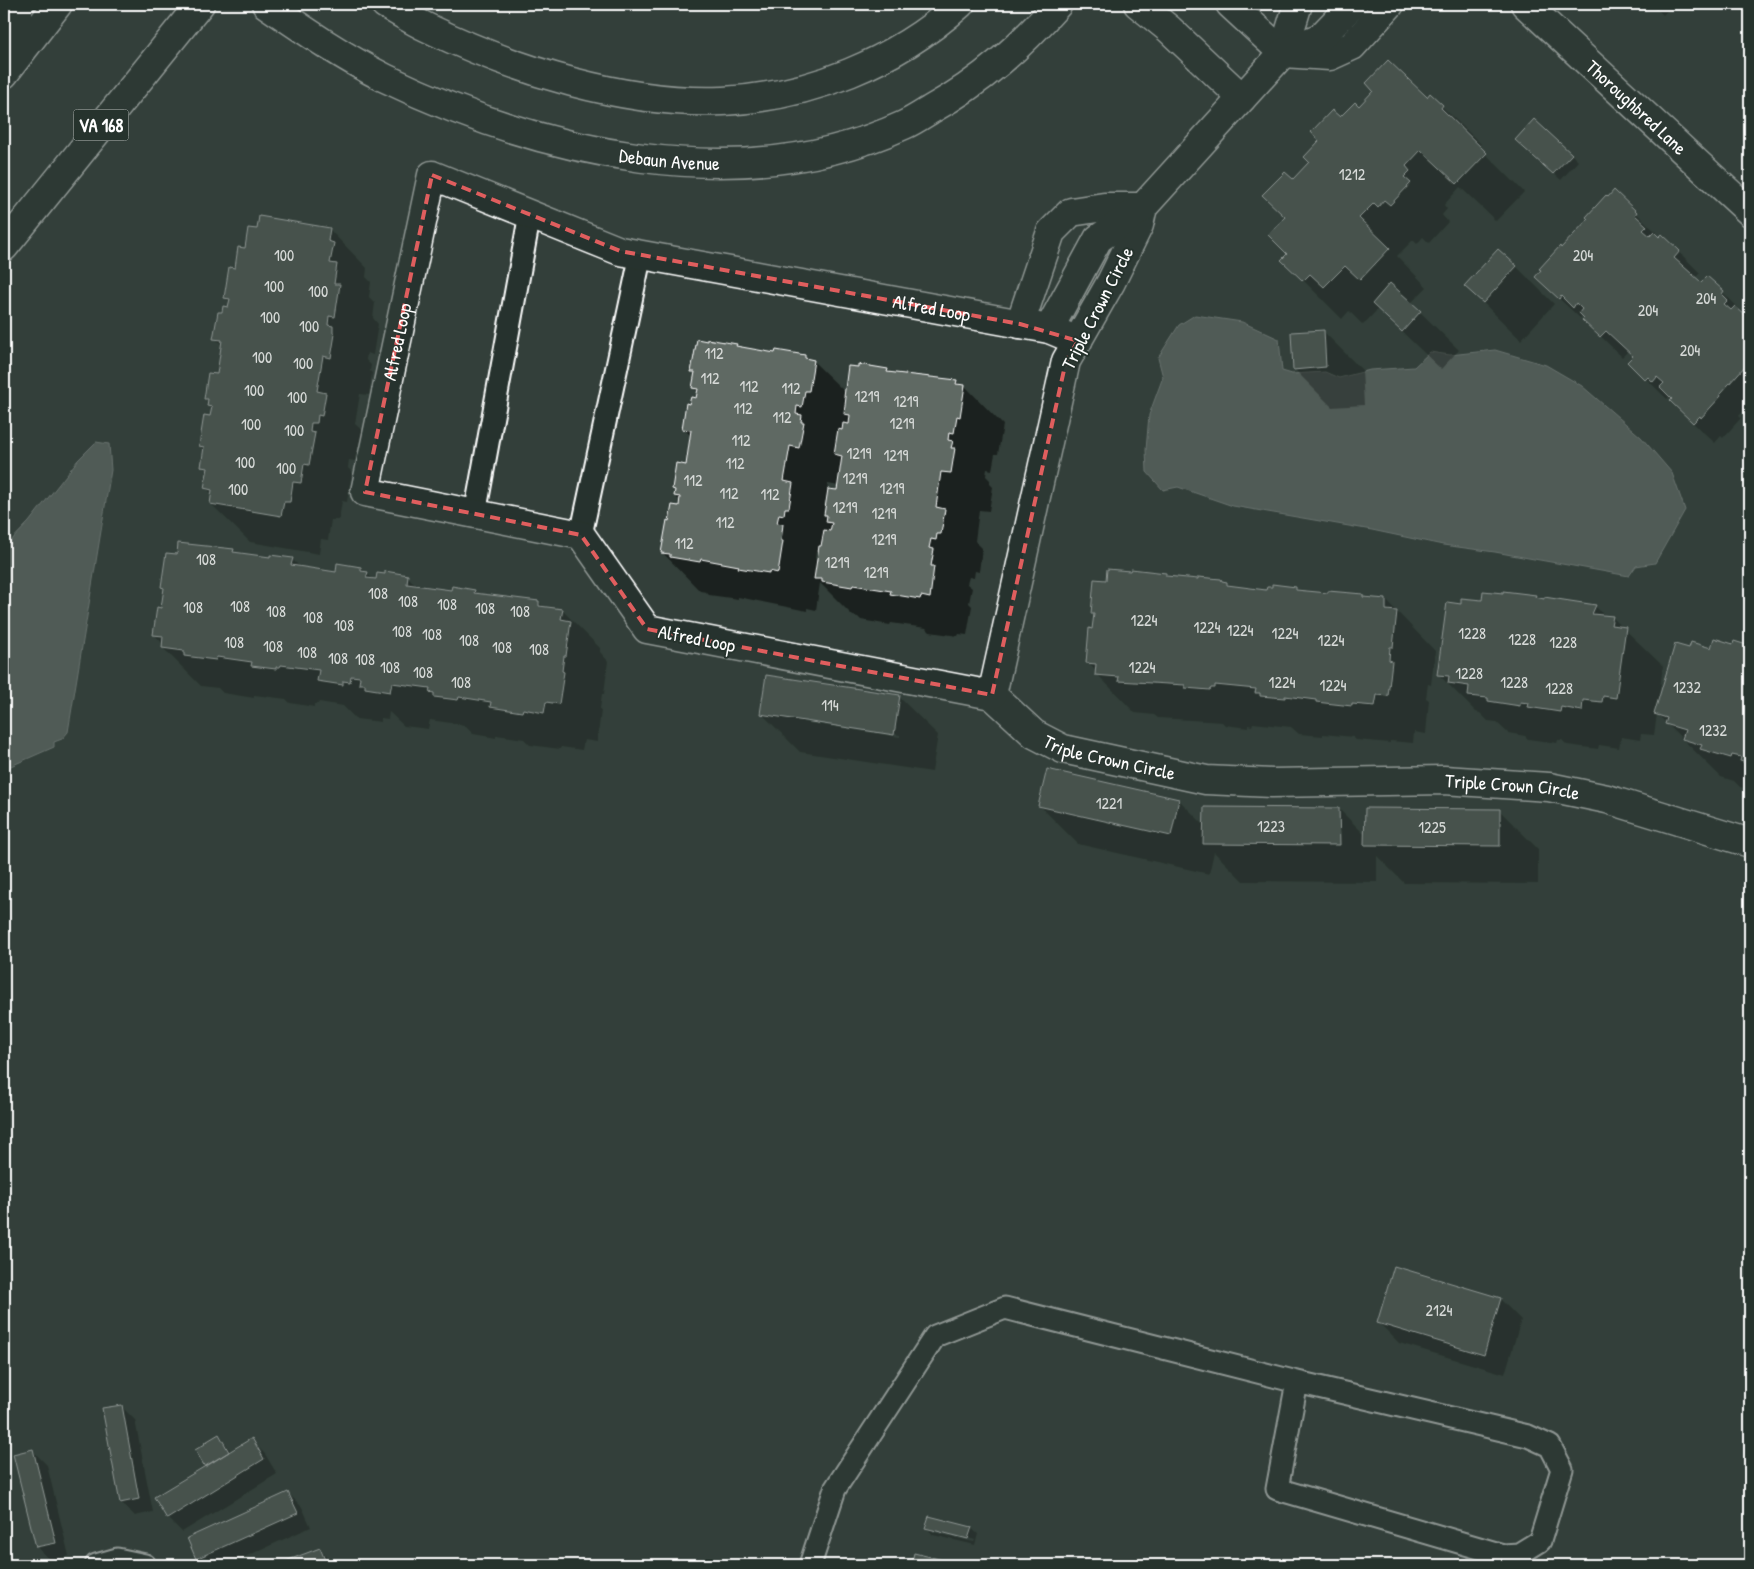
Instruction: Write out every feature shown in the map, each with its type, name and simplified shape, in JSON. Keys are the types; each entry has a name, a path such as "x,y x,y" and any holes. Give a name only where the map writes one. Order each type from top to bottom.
{"street":[{"path":"4,69 20,4"},
{"path":"4,74 58,4"},
{"name":"VA 168","path":"4,247 200,4"},
{"name":"Debaun Avenue","path":"266,4 325,44 384,77 446,105 574,146 640,158 707,163 775,160 841,148 904,125 962,92 1015,50 1058,4"},
{"path":"385,4 427,28 515,65 609,91 656,99 723,101 785,93 830,80 872,64 912,40 960,4"},
{"path":"1138,4 1169,29 1242,98"},
{"path":"1230,4 1283,53 1330,56 1352,46 1390,4"},
{"name":"Triple Crown Circle","path":"1283,53 1298,4"},
{"name":"Triple Crown Circle","path":"1049,330 1098,239 1143,207 1283,53 1321,37 1353,4"},
{"name":"Thoroughbred Lane","path":"1525,4 1750,212"},
{"name":"Alfred Loop","path":"992,695 647,629 581,535 365,492 432,175 620,251 1020,324 1049,330 1078,341"},
{"path":"1020,324 1051,232 1071,212 1104,207 1143,207"},
{"name":"Triple Crown Circle","path":"1143,207 1135,234 1111,282 1066,362 992,695 1034,734 1063,749 1206,780 1272,783 1444,780 1549,787 1607,799 1750,843"}],"lane":[{"path":"475,514 530,214"},
{"path":"581,535 642,254"},
{"path":"810,1565 835,1489 935,1336 1005,1308 1297,1382 1528,1436 1550,1446 1562,1470 1540,1541 1519,1554 1503,1555 1277,1489 1297,1382"},
{"path":"96,1565 117,1559 145,1565"}],"highlighted area":[{"path":"432,175 620,251 1020,324 1078,341 1066,361 992,695 647,629 581,535 365,492"}],"shaded area":[{"path":"1195,315 1242,322 1279,339 1282,371 1292,374 1325,372 1339,378 1370,370 1414,367 1430,352 1450,355 1495,350 1546,365 1582,386 1641,437 1672,473 1685,510 1655,563 1636,566 1629,576 1495,552 1443,545 1372,530 1233,506 1178,487 1163,490 1147,472 1146,450 1149,415 1163,377 1158,358 1179,325"},
{"path":"96,442 109,444 111,470 68,732 62,739 54,742 54,747 4,769 4,548 29,522 78,460"}],"building":[{"path":"1650,4 1662,4 1656,9"},
{"path":"1388,60 1427,97 1430,93 1443,105 1441,108 1487,153 1457,184 1421,150 1406,166 1410,171 1404,177 1411,183 1390,205 1384,200 1378,207 1374,203 1359,218 1390,248 1360,280 1345,266 1324,287 1310,274 1303,281 1281,260 1287,254 1268,235 1285,217 1262,195 1285,172 1293,179 1309,162 1304,157 1319,141 1311,132 1332,110 1340,117 1355,102 1359,106 1373,91 1366,83"},
{"path":"1534,119 1572,154 1553,174 1515,140"},
{"path":"1614,190 1637,212 1635,215 1647,226 1643,230 1650,236 1654,232 1659,237 1662,234 1680,251 1674,258 1701,282 1707,276 1724,291 1722,294 1728,300 1724,304 1731,310 1735,306 1747,317 1750,316 1750,364 1748,367 1746,365 1701,418 1700,416 1693,423 1670,401 1672,399 1660,387 1664,383 1657,377 1653,382 1648,377 1645,380 1627,362 1633,356 1606,331 1600,337 1582,320 1584,318 1579,313 1582,309 1576,303 1573,308 1561,296 1559,299 1535,277 1541,270 1539,269 1560,246 1561,248 1588,219 1586,217 1606,195 1608,197"},
{"path":"259,216 330,228 328,241 334,243 330,263 337,264 334,284 340,284 335,317 329,316 328,325 333,326 333,333 335,334 331,358 323,356 317,391 326,393 322,416 318,415 317,423 311,423 310,432 315,433 309,465 304,464 301,483 293,482 290,502 284,502 281,516 210,504 212,490 204,488 208,468 201,467 204,447 199,446 204,415 210,416 212,407 207,406 208,399 204,399 208,373 217,374 222,340 213,339 218,312 222,312 223,306 228,307 230,299 224,298 229,267 235,268 238,247 245,248 248,228 257,229"},
{"path":"1498,249 1517,266 1483,303 1464,286"},
{"path":"1390,283 1421,311 1402,332 1372,304"},
{"path":"1324,330 1326,367 1293,370 1291,332"},
{"path":"697,339 737,344 736,346 775,353 776,350 805,355 805,358 814,360 809,391 805,391 802,407 797,406 796,414 802,415 801,422 804,422 799,448 790,446 784,481 793,483 789,508 785,508 784,515 779,514 777,523 783,524 781,541 783,541 778,573 738,568 739,566 701,559 700,562 670,557 670,554 661,553 667,520 669,521 672,505 679,506 680,497 674,496 675,490 672,489 676,463 686,465 691,430 682,429 686,403 689,404 691,397 696,398 698,389 692,388 695,372 691,372"},
{"path":"858,364 888,369 887,372 957,380 956,384 965,385 960,417 957,416 954,433 949,432 948,440 953,441 951,448 955,448 951,473 941,472 936,507 945,509 941,534 937,534 936,540 931,539 929,548 934,549 931,566 934,566 930,598 921,596 920,599 890,594 891,591 853,585 852,587 822,582 822,579 814,579 819,546 821,546 824,530 830,531 832,523 826,522 827,515 824,515 828,489 837,490 842,456 834,454 838,429 842,430 843,423 849,424 850,415 844,414 848,366 858,367"},
{"path":"1750,468 1750,484 1745,482"},
{"path":"178,543 234,549 233,552 270,557 270,555 293,558 291,565 336,572 337,563 361,567 361,571 368,572 366,578 376,579 377,573 385,574 385,571 408,575 407,584 451,590 452,586 475,590 474,593 539,601 539,606 563,609 561,619 571,621 566,656 564,656 562,671 564,672 559,704 546,702 544,713 523,709 522,712 490,707 491,702 459,697 458,700 434,697 434,693 429,692 430,688 392,683 390,692 365,688 365,684 359,684 360,677 351,676 350,682 343,681 343,685 317,681 319,670 281,665 276,667 276,669 251,666 252,662 217,657 216,660 184,656 184,651 162,648 163,636 153,635 157,607 161,608 164,588 161,587 166,553 177,554"},
{"path":"1107,569 1130,571 1131,569 1166,573 1166,576 1221,579 1227,582 1227,585 1266,590 1267,587 1272,587 1272,584 1296,587 1296,590 1363,594 1363,597 1386,599 1386,610 1397,611 1393,647 1390,647 1389,660 1392,661 1388,696 1377,695 1375,706 1352,704 1352,706 1285,696 1285,698 1260,696 1260,693 1255,693 1256,689 1215,685 1215,688 1210,690 1185,688 1185,685 1118,681 1119,677 1095,675 1096,664 1086,663 1089,628 1092,629 1094,614 1091,614 1094,579 1106,580"},
{"path":"1483,591 1503,593 1503,591 1536,595 1535,597 1544,599 1544,597 1596,605 1592,614 1613,616 1611,625 1626,627 1616,698 1603,696 1602,702 1583,700 1582,711 1561,707 1560,712 1528,707 1529,703 1520,702 1520,706 1488,701 1488,698 1468,696 1469,686 1448,683 1449,676 1437,675 1447,602 1461,604 1461,598 1482,600"},
{"path":"1714,638 1733,644 1734,641 1750,646 1750,764 1740,761 1741,757 1732,755 1731,758 1700,749 1702,745 1682,739 1685,730 1665,724 1667,718 1654,714 1675,644 1689,648 1691,642 1711,648"},
{"path":"766,675 900,695 894,735 760,714"},
{"path":"1047,769 1179,799 1171,836 1038,806"},
{"path":"1204,807 1339,808 1340,845 1203,844"},
{"path":"1365,808 1500,809 1500,846 1364,845"},
{"path":"1394,1266 1501,1298 1484,1355 1377,1323"},
{"path":"122,1405 139,1499 120,1503 102,1408"},
{"path":"219,1434 229,1452 205,1467 195,1450"},
{"path":"252,1438 264,1459 167,1519 154,1497"},
{"path":"33,1449 56,1543 36,1547 13,1454"},
{"path":"288,1492 298,1513 196,1559 187,1538"},
{"path":"929,1516 972,1527 968,1539 925,1528"},
{"path":"320,1548 327,1565 275,1565"},
{"path":"914,1553 964,1565 911,1565"}]}
